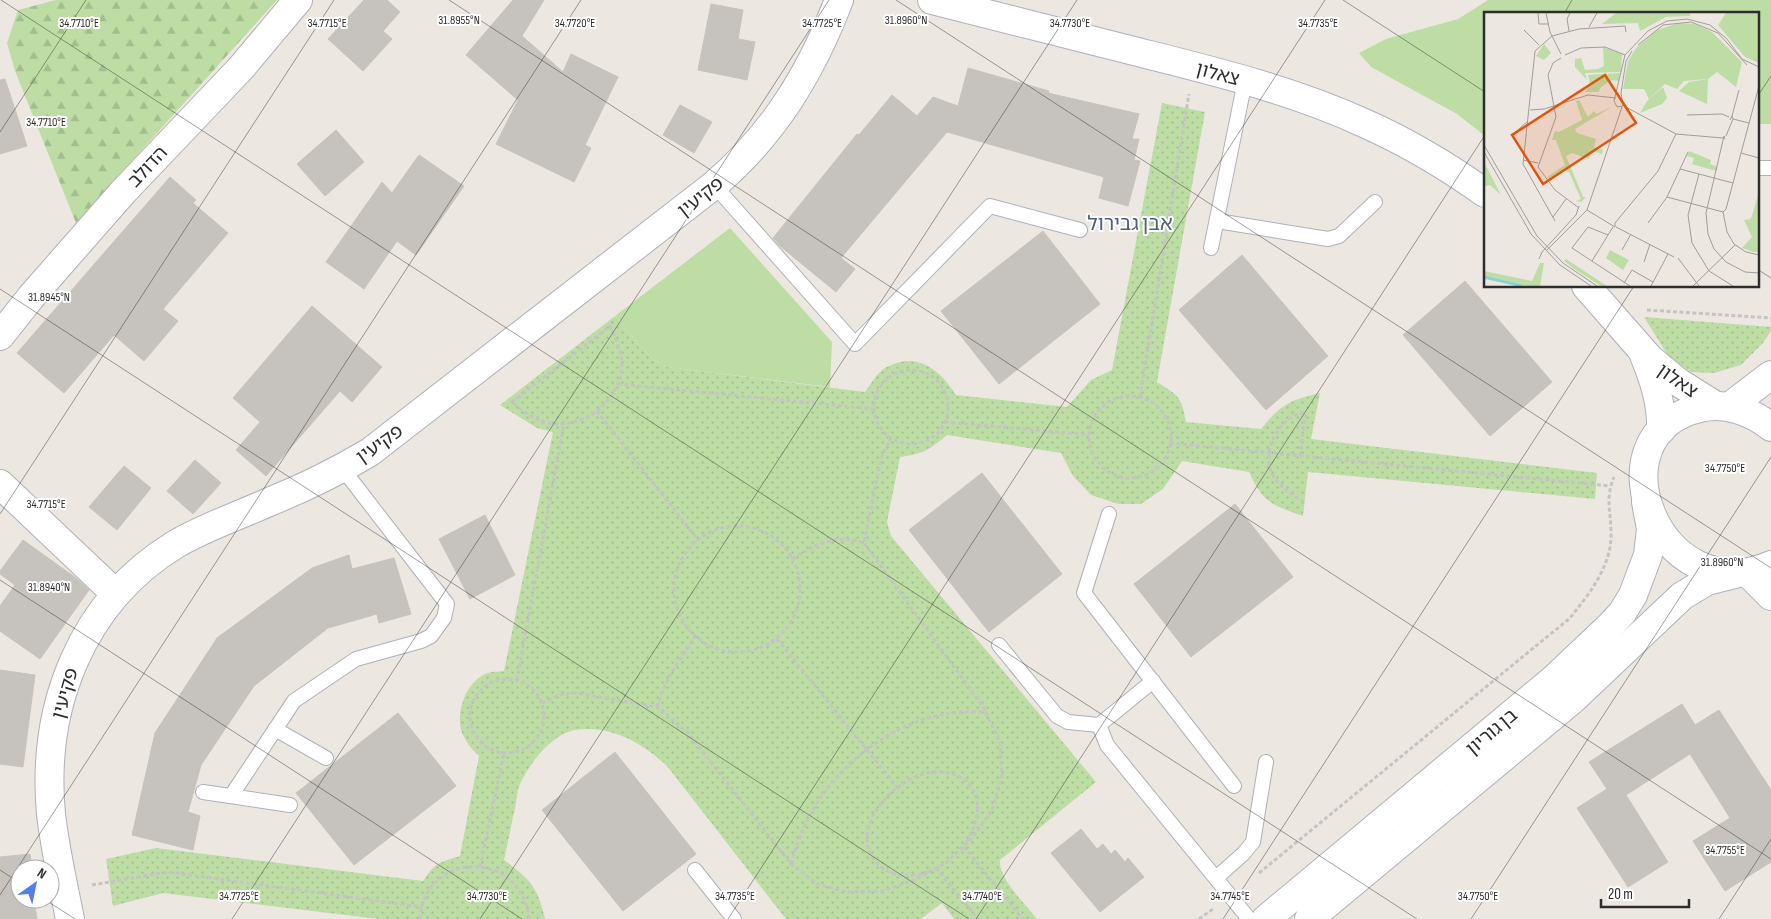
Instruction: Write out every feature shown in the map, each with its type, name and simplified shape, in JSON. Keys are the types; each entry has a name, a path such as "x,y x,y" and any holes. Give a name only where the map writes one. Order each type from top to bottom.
{"street":[{"name":"הדולב","path":"0,336 31,296 123,192 241,68 298,0"},
{"name":"פקיעין","path":"70,919 51,815 50,772 53,731 61,693 75,657 93,624 116,594 143,568 175,544 212,526 286,495 370,452 714,185 739,164 757,144 790,100 818,52 840,0"},
{"name":"צאלון","path":"932,0 1193,66 1315,102 1365,123 1411,146 1454,171 1484,192"},
{"name":"צאלון","path":"1588,288 1642,352 1670,377 1722,407 1753,415 1771,427"},
{"name":"צאלון","path":"1642,352 1659,398 1661,430"},
{"path":"1771,375 1722,407 1704,407 1680,415 1661,430 1648,452 1645,464 1645,496 1657,527 1680,554 1698,565 1722,573 1751,571 1771,596"},
{"path":"0,484 116,594"},
{"name":"בן גוריון","path":"1266,919 1554,679 1622,613 1633,595 1648,555 1651,529 1645,496"},
{"name":"בן גוריון","path":"1309,919 1572,700 1682,596 1707,582 1751,571"}],"lane":[{"path":"1211,248 1245,80"},
{"path":"1758,168 1771,168"},
{"path":"714,185 855,344 990,206 1080,230"},
{"path":"1217,220 1328,239 1339,236 1375,202"},
{"path":"231,796 294,701 356,659 421,641 431,636 444,618 447,604 342,468"},
{"path":"1109,514 1084,593 1234,786"},
{"path":"999,644 1056,716 1068,722 1099,725 1153,681"},
{"path":"1099,725 1107,745 1249,919"},
{"path":"275,729 326,758"},
{"path":"1216,878 1243,854 1253,842 1266,762"},
{"path":"203,792 290,805"},
{"path":"695,870 731,918"}],"path":[{"path":"1140,397 1193,66"},
{"path":"1606,308 1771,318"},
{"path":"610,326 619,346 622,366 618,384 609,399 597,411 582,420 564,424 546,422 529,416 512,402 610,326"},
{"path":"903,371 920,371 931,376 943,389 948,405 945,422 934,436 919,443 902,443 891,438 879,425 874,409 877,392 888,378 903,371"},
{"path":"618,384 874,409"},
{"path":"1122,397 1140,397 1152,402 1165,416 1170,428 1170,444 1164,459 1150,472 1139,476 1126,477 1114,474 1098,462 1092,451 1090,435 1093,420 1104,405 1122,397"},
{"path":"597,411 698,540"},
{"path":"1300,456 1305,412 1293,416 1277,431 1269,446 1269,462 1273,476 1286,491 1304,502"},
{"path":"945,422 1090,435"},
{"path":"517,680 564,424"},
{"path":"864,543 881,460 891,438"},
{"path":"1170,444 1610,486 1645,496"},
{"path":"1199,919 1231,896 1570,618 1589,594 1606,564 1611,534 1608,501 1610,486 1617,469"},
{"path":"734,526 753,529 772,537 786,550 799,576 800,596 790,624 777,639 750,651 732,652 712,647 695,636 688,628 678,612 674,593 675,583 684,555 698,540 715,530 734,526"},
{"path":"542,703 559,695 576,693 657,707 673,718 689,734 790,864 817,884 848,892 882,891 916,880 958,852 972,838 992,810 1002,777 1000,743 986,712 864,543 850,540 828,542 806,550 792,559"},
{"path":"657,707 661,693 672,670 695,636"},
{"path":"777,639 897,787"},
{"path":"505,679 517,680 536,693 542,703 544,720 538,736 526,748 504,753 492,750 479,739 472,723 472,706 480,691 489,684 505,679"},
{"path":"790,864 809,816 824,793 842,772 867,750 885,737 909,724 934,716 960,712 986,712"},
{"path":"480,867 504,753"},
{"path":"936,868 918,874 902,876 888,871 876,862 872,856 868,842 872,818 880,803 897,787 910,778 935,771 958,776 970,784 976,797 978,812 970,836 958,852"},
{"path":"964,846 1023,919"},
{"path":"420,919 422,907 429,892 441,878 463,868 480,867 497,871 512,881 526,902 529,919"},
{"path":"936,868 978,919"},
{"path":"64,890 168,872 422,907"}],"green space":[{"path":"56,0 277,0 76,223 15,71 7,43 18,10"},
{"path":"1488,0 1771,0 1771,124 1758,124 1758,12 1484,12 1484,135 1457,114 1371,67 1359,53 1386,39 1458,19"},
{"path":"1162,103 1205,112 1157,382 1170,390 1181,402 1186,422 1261,429 1274,414 1286,405 1301,398 1320,393 1311,439 1597,473 1595,499 1308,472 1303,516 1270,502 1259,490 1249,472 1182,461 1163,489 1141,504 1118,504 1091,495 1073,476 1061,453 947,435 925,450 900,457 887,522 891,536 1096,782 1000,860 1003,875 1008,883 1037,919 954,919 942,903 921,919 786,919 667,766 647,750 625,737 600,730 588,729 566,733 550,743 530,766 518,791 504,860 532,885 536,891 545,919 379,919 163,893 113,906 106,859 156,848 423,881 438,864 460,856 479,756 469,746 462,733 460,725 461,707 468,690 480,677 490,672 504,671 553,432 537,428 500,405 615,316 651,358 667,367 865,392 876,376 885,368 896,363 917,362 935,370 943,377 956,395 1067,407 1091,380 1112,370"},
{"path":"730,228 832,342 830,387 667,367 651,358 615,316"},
{"path":"1644,317 1771,327 1771,331 1762,344 1741,365 1714,373 1691,372 1669,357"}],"building":[{"path":"364,0 387,0 400,12 383,31 392,39 363,71 328,39"},
{"path":"513,0 544,0 522,36 563,72 571,54 618,77 585,145 591,148 574,182 496,144 518,100 466,55"},
{"path":"711,4 743,10 738,39 755,42 747,80 698,70"},
{"path":"968,68 1049,91 1048,93 1139,114 1132,139 1139,139 1134,160 1140,161 1128,206 1099,198 1104,177 947,132 841,258 855,269 836,292 780,246 773,238 857,134 859,135 892,95 917,116 933,97 958,106"},
{"path":"5,79 27,146 0,154 0,80"},
{"path":"680,105 712,122 694,153 663,135"},
{"path":"336,130 364,162 325,196 297,164"},
{"path":"419,155 464,186 416,255 397,241 364,289 326,262 382,182 392,193"},
{"path":"170,177 196,200 193,203 228,233 163,309 178,321 144,361 114,335 64,393 17,353"},
{"path":"1043,231 1100,304 999,384 941,311"},
{"path":"1242,255 1328,356 1266,410 1179,310"},
{"path":"1465,281 1552,382 1490,436 1403,335"},
{"path":"312,306 382,367 352,402 340,391 266,476 236,450 260,422 233,398"},
{"path":"195,460 221,483 193,514 167,491"},
{"path":"124,466 151,488 117,530 89,507"},
{"path":"982,473 1062,574 989,632 909,530"},
{"path":"1235,504 1293,577 1191,657 1134,584"},
{"path":"485,515 515,575 470,599 439,539"},
{"path":"23,540 76,578 89,590 40,659 0,631 0,606 15,585 0,574 0,571"},
{"path":"349,555 352,569 394,558 411,614 379,623 377,614 328,628 254,686 201,765 188,812 200,816 193,850 132,835 155,733 217,638 312,568"},
{"path":"0,670 35,675 23,767 0,764"},
{"path":"1682,704 1695,725 1719,710 1771,790 1771,862 1725,891 1693,841 1730,818 1690,754 1626,795 1668,862 1628,887 1577,808 1607,789 1589,762"},
{"path":"398,713 456,786 354,865 296,793"},
{"path":"615,752 696,854 623,911 542,810"},
{"path":"1081,829 1097,849 1103,844 1111,854 1115,850 1125,862 1128,858 1144,877 1100,912 1051,853"},
{"path":"30,854 31,859 10,859 10,909 36,909 37,919 0,919 0,857"}],"district":[{"name":"אבן גבירול","path":"1130,223"}]}
